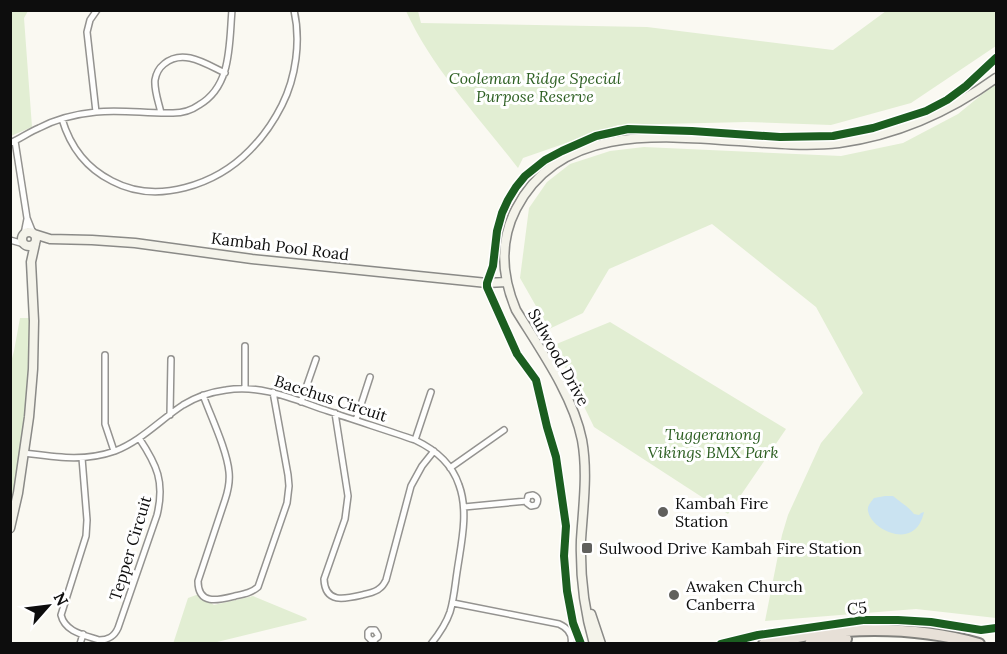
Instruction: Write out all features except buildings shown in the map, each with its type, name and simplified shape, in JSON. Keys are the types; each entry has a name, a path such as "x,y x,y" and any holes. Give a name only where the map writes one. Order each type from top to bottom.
{"highway":[{"path":"765,644 817,634 887,630 928,633 979,644"},
{"path":"810,644 879,637 923,639 947,644"}],"main road":[{"name":"Sulwood Drive","path":"594,644 586,613 581,548 585,462 580,434 566,395 516,310 506,282 504,249 507,232 524,194 556,163 587,148 617,141 650,138 798,145 837,143 874,137 934,116 973,95 996,78"},
{"name":"Kambah Pool Road","path":"29,234 50,239 135,243 252,259 487,283 506,282"},
{"path":"10,528 24,453 33,369 34,321 30,244 36,238 29,234 22,240 30,244"},
{"name":"Kambah Pool Road","path":"30,244 50,239"},
{"name":"Sulwood Drive","path":"584,590 601,644"}],"street":[{"path":"96,112 87,32 90,20 97,10"},
{"path":"29,234 13,142 62,119 96,112 177,113 197,106 213,94 225,73 232,10"},
{"path":"62,119 72,144 80,155 101,175 119,185 152,192 194,186 228,168 250,150 282,105 295,64 297,31 294,10"},
{"path":"161,113 155,83 156,76 170,60 181,57 191,58 225,73"},
{"name":"Kambah Pool Road","path":"10,239 29,234"},
{"name":"Kambah Pool Road","path":"10,239 30,244"},
{"path":"245,346 245,388"},
{"path":"105,355 105,424 114,451"},
{"path":"170,415 171,359"},
{"path":"302,402 316,359"},
{"path":"356,420 370,376"},
{"name":"Bacchus Circuit","path":"24,453 82,459 114,451 138,438 185,404 203,395 245,388 273,392 415,440 434,451 450,468 458,481 464,507 464,525 453,603 444,625 431,644"},
{"path":"203,395 229,470 225,500 198,581 200,592 204,596 219,600 250,593 258,586 287,503 288,475 273,392"},
{"path":"415,440 431,392"},
{"path":"335,413 348,496 345,519 324,579 325,588 333,597 345,599 375,591 383,586 411,486 434,451"},
{"path":"450,468 504,430"},
{"name":"Tepper Circuit","path":"83,634 104,640 116,633 157,515 160,503 160,480 155,463 138,438"},
{"path":"80,644 83,634 68,628 61,615 86,536 87,520 82,459"},
{"path":"464,507 527,501"},
{"path":"453,603 559,624 569,630 571,644"}],"green space":[{"path":"11,10 28,11 24,18 32,127 11,136"},
{"name":"Cooleman Ridge Special Purpose Reserve","path":"406,11 418,11 421,23 647,27 833,50 886,11 996,11 996,46 911,103 831,125 747,122 618,125 523,158 518,168 443,73 417,33"},
{"path":"996,83 996,618 916,609 765,621 788,515 821,443 863,393 816,307 712,224 609,269 583,313 549,329 520,278 529,208 547,182 570,164 610,151 644,147 841,156 903,143 958,114"},
{"path":"20,318 32,318 31,378 11,518 11,362"},
{"name":"Tuggeranong Vikings BMX Park","path":"610,322 786,429 728,514 594,427 554,345"},
{"path":"199,594 214,605 253,596 307,620 213,643 173,644 188,598"}],"water":[{"path":"893,496 914,514 919,515 924,512 916,528 905,534 892,533 874,522 868,511 869,506 874,498"}],"cycle path":[{"path":"581,644 573,623 567,591 564,556 566,526 556,457 536,380 517,354 487,287 502,213 516,187 525,176 545,160 562,151 596,136 628,129 780,137 833,136 873,128 926,111 947,100 996,58"},
{"name":"C5","path":"721,644 758,635 863,620 931,622 981,630 996,628"}],"place":[{"name":"Kambah Fire Station","path":"663,512"},
{"name":"Sulwood Drive Kambah Fire Station","path":"587,548"},
{"name":"Awaken Church Canberra","path":"674,595"}]}
